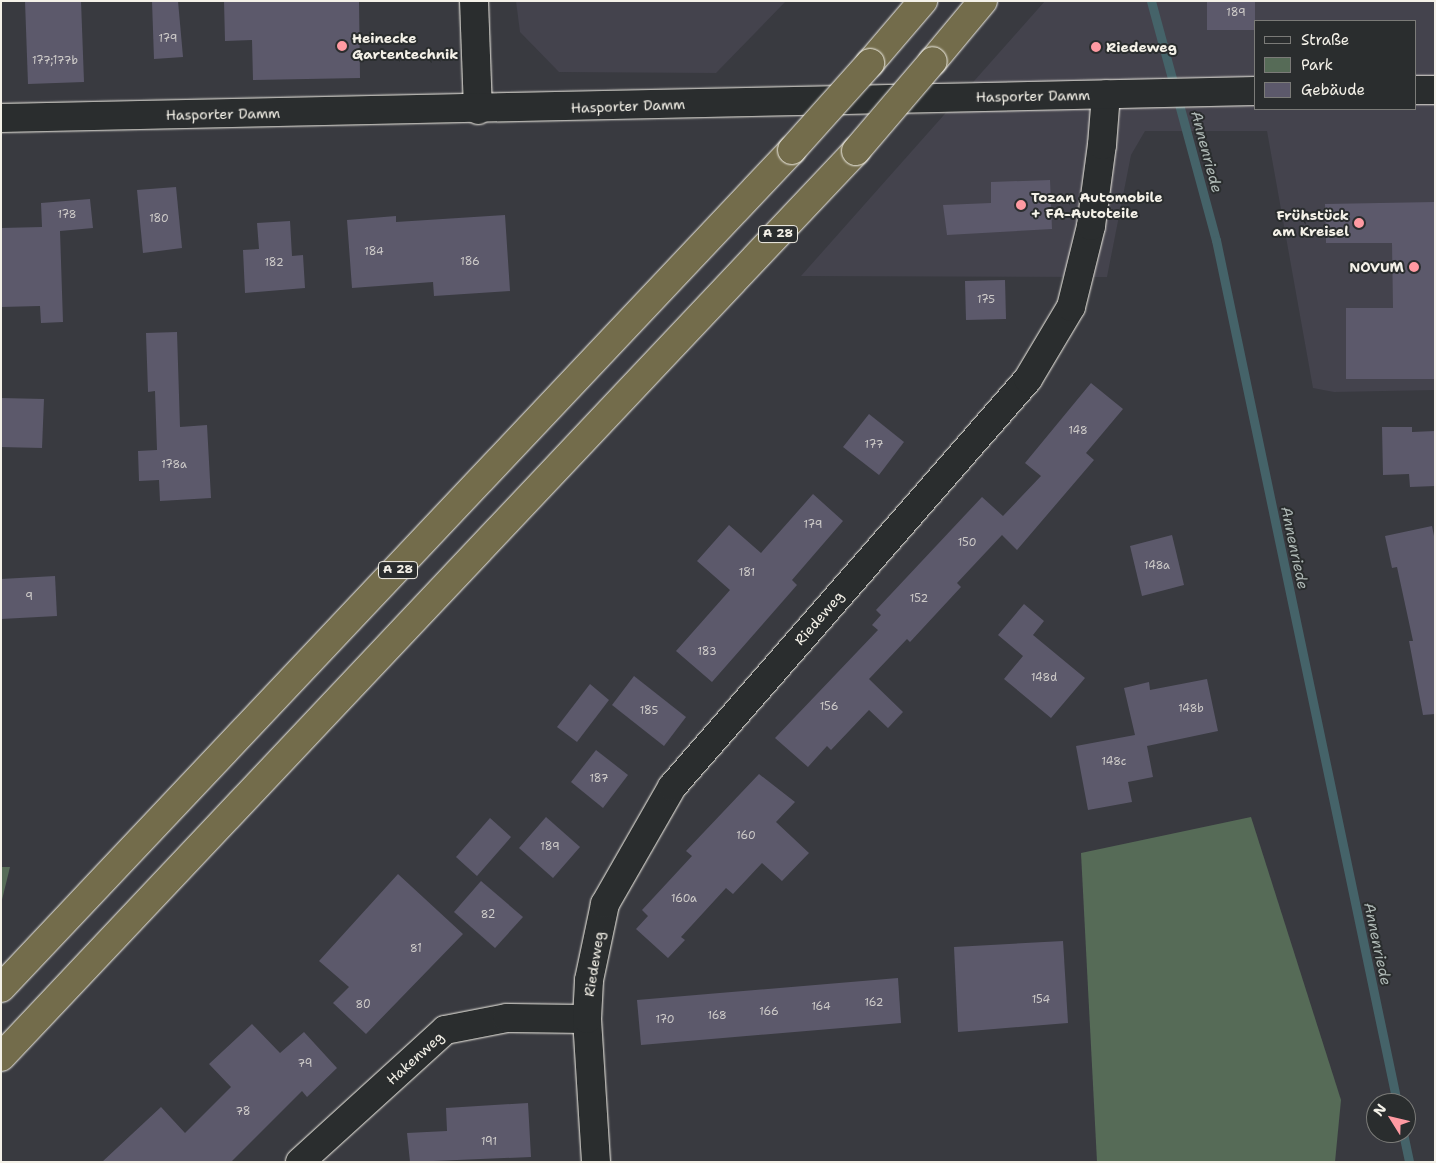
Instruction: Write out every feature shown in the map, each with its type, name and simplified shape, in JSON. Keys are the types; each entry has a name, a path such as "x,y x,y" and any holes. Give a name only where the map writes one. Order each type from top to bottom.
{"highway":[{"name":"A 28","path":"1,988 792,150 924,1"},
{"name":"A 28","path":"1,1057 856,151 984,1"}],"street":[{"path":"474,1 478,110"},
{"path":"1416,90 1435,90"},
{"name":"Hasporter Damm","path":"1,118 478,110 1254,91"},
{"name":"Riedeweg","path":"596,1162 588,1019 589,980 605,904 672,787 1028,379 1071,307 1091,226 1102,145 1106,94"},
{"name":"Hakenweg","path":"300,1162 445,1030 507,1018 588,1019"}],"shaded area":[{"path":"516,1 786,1 716,73 559,72 520,32"},
{"path":"1045,1 1435,1 1435,390 1334,392 1313,388 1267,131 1145,131 1131,155 1107,277 801,276"}],"green space":[{"path":"1251,817 1341,1100 1335,1162 1097,1162 1081,853"},
{"path":"1,867 10,867 1,904"}],"building":[{"path":"25,1 81,1 84,82 28,84"},
{"path":"152,1 178,1 183,57 154,59"},
{"path":"224,1 359,1 360,78 253,80 252,40 225,41"},
{"path":"1207,1 1255,1 1254,30 1207,30"},
{"name":"Tozan Automobile + FA-Autoteile","path":"1050,180 1052,229 947,235 943,205 991,203 991,182"},
{"path":"176,187 182,248 143,253 137,190"},
{"path":"90,199 93,228 60,231 63,322 41,323 40,306 1,307 1,228 42,227 41,203"},
{"path":"1435,202 1435,379 1346,379 1346,308 1393,308 1392,243 1326,243 1325,204"},
{"path":"505,215 510,291 434,296 433,282 352,288 347,220 396,216 396,222"},
{"path":"290,221 292,256 303,255 305,288 245,293 243,250 259,249 257,223"},
{"path":"1005,280 1006,319 966,320 965,281"},
{"path":"177,332 180,427 207,425 211,498 160,501 159,480 139,481 138,451 157,450 155,391 148,392 146,333"},
{"path":"1091,383 1123,409 1086,453 1094,460 1017,550 1002,535 957,583 961,587 910,642 907,639 869,679 903,712 888,728 869,710 831,750 827,746 808,767 775,738 878,630 872,625 881,615 876,610 982,497 1003,516 1041,476 1025,463"},
{"path":"1,398 44,399 42,448 1,447"},
{"path":"869,414 904,442 879,475 843,447"},
{"path":"1382,427 1412,427 1412,432 1435,431 1435,486 1410,487 1409,474 1383,475"},
{"path":"813,494 843,521 792,580 797,585 712,682 676,651 730,590 697,561 729,525 761,553"},
{"path":"1432,526 1435,541 1435,714 1423,715 1409,641 1413,641 1397,567 1392,568 1385,536"},
{"path":"1172,535 1184,585 1142,596 1130,546"},
{"path":"55,576 57,616 1,619 1,579"},
{"path":"1024,604 1044,621 1033,635 1085,678 1051,718 1004,679 1023,656 998,635"},
{"path":"634,676 686,717 664,746 612,705"},
{"path":"1207,679 1218,731 1147,746 1153,777 1128,782 1132,802 1088,810 1076,746 1135,735 1124,688 1149,682 1150,690"},
{"path":"590,684 609,700 577,742 557,727"},
{"path":"596,750 628,775 603,808 571,782"},
{"path":"759,774 795,802 776,822 809,853 782,881 762,863 733,894 726,888 681,937 685,940 668,958 636,929 648,916 642,910 692,856 686,851"},
{"path":"546,817 580,847 553,878 519,848"},
{"path":"490,818 511,837 477,876 456,857"},
{"path":"398,874 463,934 366,1034 333,1003 349,987 319,961"},
{"path":"481,881 523,917 495,948 454,912"},
{"path":"1063,941 1068,1023 958,1032 954,947"},
{"path":"898,978 901,1023 641,1045 637,1000"},
{"path":"252,1024 280,1053 304,1032 337,1068 307,1097 302,1091 231,1162 102,1162 161,1107 185,1133 231,1087 209,1064"},
{"path":"528,1103 531,1157 410,1162 407,1133 447,1131 446,1108"}],"waterway":[{"name":"Annenriede","path":"1151,1 1216,240 1395,1093"},
{"name":"Annenriede","path":"1405,1143 1409,1162"}],"place":[{"name":"Heinecke Gartentechnik","path":"342,46"},
{"name":"Riedeweg","path":"1096,47"},
{"name":"Tozan Automobile + FA-Autoteile","path":"1021,205"},
{"name":"Frühstück am Kreisel","path":"1359,223"},
{"name":"NOVUM","path":"1414,267"}]}
